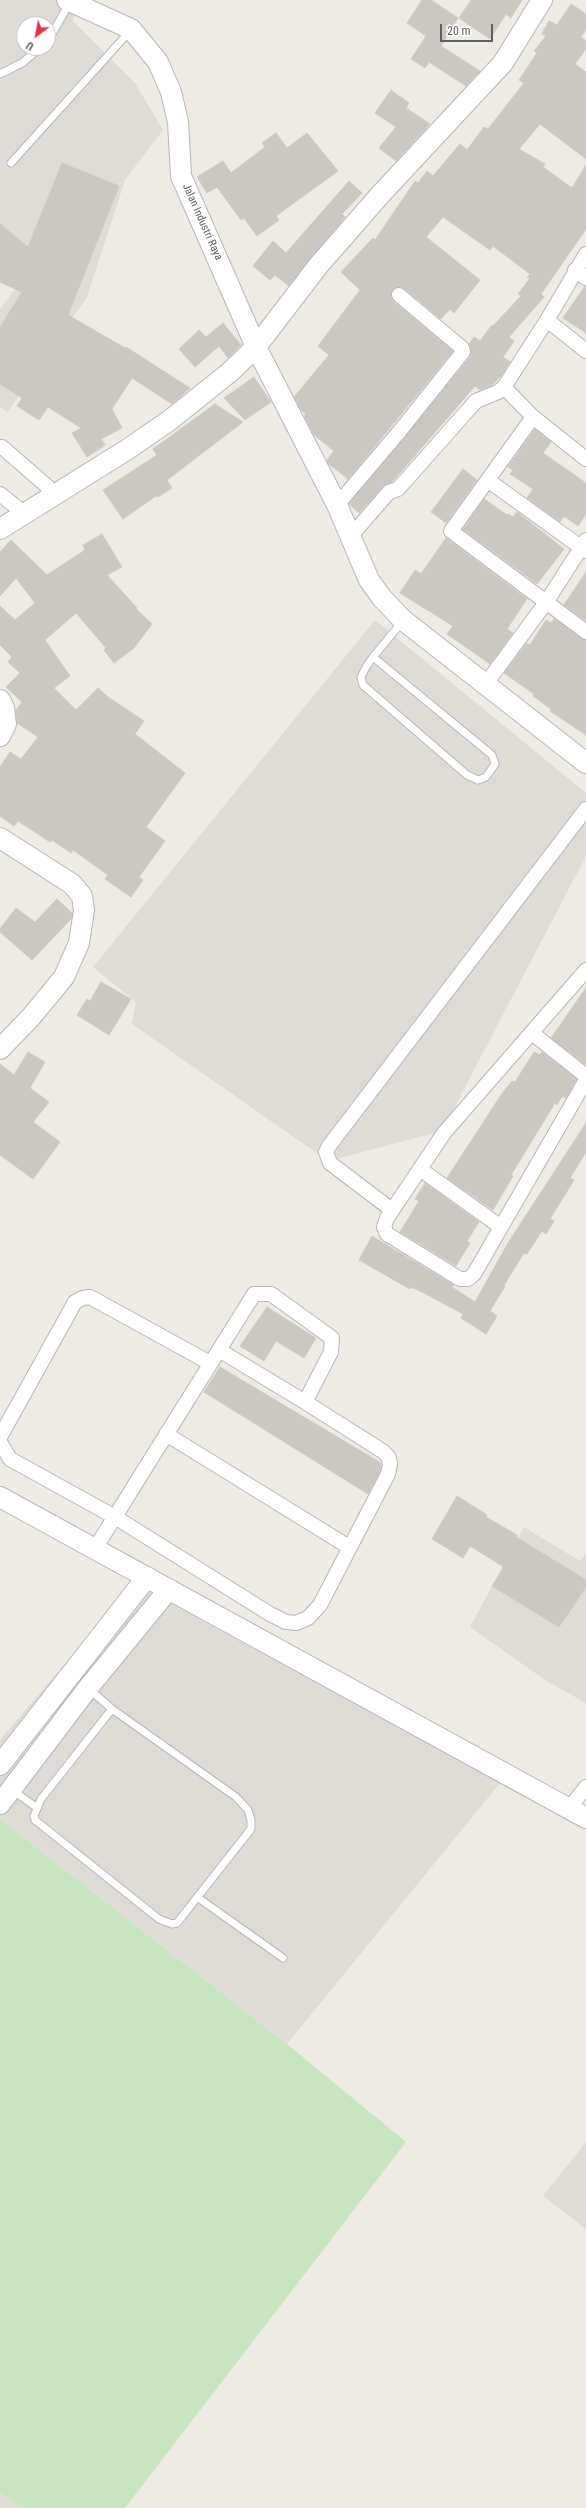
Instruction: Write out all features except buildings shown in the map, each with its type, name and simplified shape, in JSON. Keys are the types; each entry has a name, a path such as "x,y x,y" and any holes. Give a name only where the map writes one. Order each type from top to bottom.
{"street":[{"path":"0,529 170,420 230,372 256,347 318,266 503,63 542,0"},
{"name":"Jalan Industri Raya","path":"69,1 131,29 158,62 171,92 178,122 181,176 256,347 336,505 369,580 382,598 404,620 586,763"},
{"path":"350,537 389,492 398,489 476,401 498,392 504,387 547,320 580,274 586,254"},
{"path":"336,505 399,432 463,352 462,348 400,295"},
{"path":"547,320 586,351"},
{"path":"504,387 533,417 586,459"},
{"path":"533,417 520,432 489,481 451,531 547,601 586,632"},
{"path":"2,447 56,494"},
{"path":"485,685 547,601 584,546 489,481"},
{"path":"0,494 25,514"},
{"path":"0,700 4,708 6,724 0,736"},
{"path":"392,1210 330,1163 326,1152 329,1146 586,809"},
{"path":"0,838 72,884 82,896 84,910 79,943 64,977 31,1017 0,1049"},
{"path":"585,975 444,1133 392,1210 384,1227 387,1234 460,1279 468,1279 474,1274 586,1080"},
{"path":"532,1033 586,1076"},
{"path":"420,1169 501,1227"},
{"path":"96,1548 254,1294 271,1294 332,1338 330,1352 305,1402"},
{"path":"0,1437 75,1302 82,1298 90,1297 210,1363"},
{"path":"0,1442 10,1459 115,1517 286,1622 296,1623 308,1618 320,1605 388,1474 390,1464 389,1458 384,1452 219,1350"},
{"path":"166,1434 349,1547"},
{"path":"0,1497 578,1812 586,1787"},
{"path":"0,1765 147,1577"},
{"path":"6,1797 88,1688 169,1589"}],"lane":[{"path":"56,26 69,1"},
{"path":"11,163 131,29"},
{"path":"0,74 22,63 30,56"},
{"path":"374,657 492,755 495,764 486,778 478,780 467,775 363,685 361,677 374,657 404,620"},
{"path":"88,1688 112,1709 236,1797 248,1810 251,1820 251,1829 177,1923 165,1922 35,1820 34,1816 36,1807 112,1709"},
{"path":"6,1797 36,1807"},
{"path":"197,1898 284,1958"}],"shaded area":[{"path":"0,0 89,0 72,20 135,83 163,130 125,180 87,297 8,412 0,407 0,309 19,284 0,271"},
{"path":"375,620 586,793 586,856 442,1131 328,1161 132,1024 136,1002 93,967"},
{"path":"524,1527 580,1561 586,1554 586,1703 545,1680 470,1627"},
{"path":"133,1583 500,1783 287,2044 0,1819 0,1740"},
{"path":"586,2142 586,2229 543,2196"},
{"path":"0,2492 20,2508 0,2508"}],"green space":[{"path":"0,1819 287,2044 406,2142 125,2508 20,2508 0,2492"}]}
